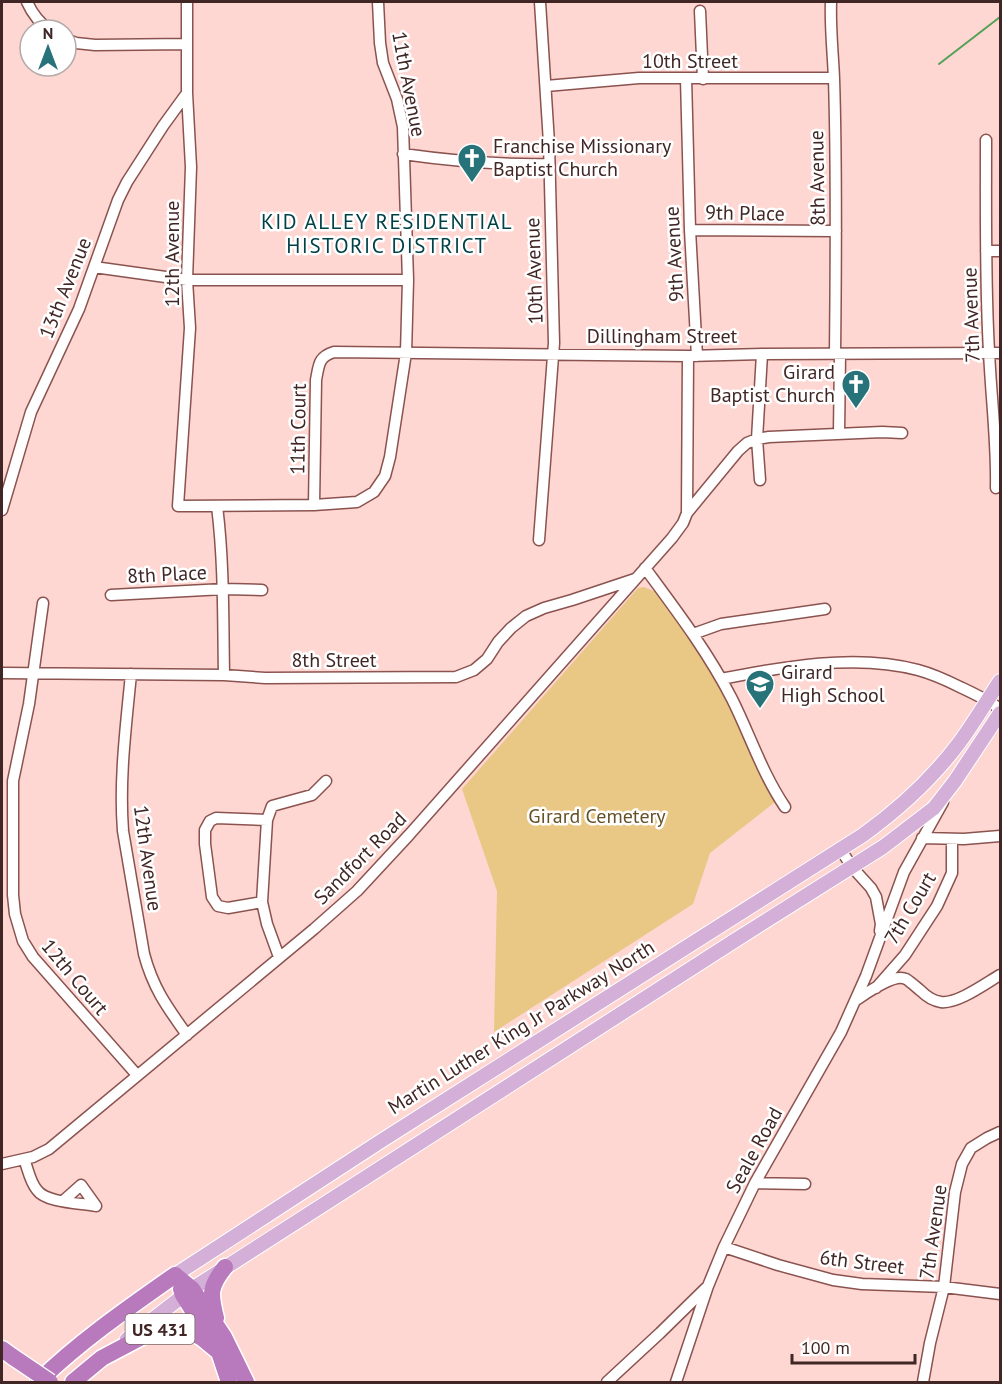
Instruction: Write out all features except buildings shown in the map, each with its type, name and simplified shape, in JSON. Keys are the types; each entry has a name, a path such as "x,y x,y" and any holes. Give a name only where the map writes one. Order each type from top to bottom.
{"highway":[{"path":"218,1328 212,1292 214,1282 225,1267"},
{"path":"175,1275 224,1337 246,1383"},
{"name":"Martin Luther King Jr Parkway North","path":"38,1383 114,1319 175,1275"},
{"path":"188,1292 219,1352"},
{"name":"US 431","path":"74,1383 102,1358 155,1330 165,1328 193,1333 219,1352 228,1383"},
{"path":"7,1353 50,1383"}],"main road":[{"name":"Martin Luther King Jr Parkway North","path":"175,1275 880,823 924,784 961,741 1000,681"},
{"path":"102,1358 188,1292 225,1267 884,847 934,808 955,781 1000,711"}],"street":[{"path":"27,2 37,18"},
{"name":"12th Avenue","path":"187,2 187,93 191,167 187,280 190,328 178,506 217,506"},
{"name":"11th Avenue","path":"378,2 383,63 403,127 408,280 406,353"},
{"name":"10th Avenue","path":"539,540 554,343 546,86 540,2"},
{"name":"8th Avenue","path":"831,2 839,434"},
{"path":"700,11 703,79"},
{"path":"78,44 187,44"},
{"name":"10th Street","path":"546,86 639,78 834,78"},
{"name":"9th Avenue","path":"686,78 692,356 687,513"},
{"name":"13th Avenue","path":"2,507 31,412 79,309 118,200 163,126 187,93"},
{"name":"7th Avenue","path":"986,140 986,251 995,353 996,488"},
{"path":"404,154 452,161 509,165 549,164"},
{"name":"9th Place","path":"690,230 836,231"},
{"path":"986,251 1000,251"},
{"path":"94,267 187,280 408,280"},
{"name":"Dillingham Street","path":"325,355 334,352 692,356 995,353"},
{"path":"224,675 224,589 217,506 338,505 357,502 374,492 386,476 406,353"},
{"path":"760,480 757,439 762,354"},
{"name":"11th Court","path":"314,505 316,380 320,362 325,355"},
{"path":"687,513 738,451 747,443 757,439 786,435 902,433"},
{"name":"Sandfort Road","path":"2,1164 41,1154 50,1149 357,891 672,538 683,524 687,513"},
{"path":"645,568 693,634 721,680 768,778 785,807"},
{"name":"8th Street","path":"2,673 224,675 265,678 456,677 474,670 487,659 498,642 526,616 635,579"},
{"name":"8th Place","path":"111,595 224,589 262,590"},
{"name":"12th Court","path":"43,603 29,704 13,781 13,895 17,923 23,941 33,957 137,1075"},
{"path":"693,634 721,624 825,609"},
{"path":"721,680 773,669 879,663 935,675 988,700 1000,711"},
{"name":"12th Avenue","path":"131,674 121,792 123,831 149,973 162,998 187,1035"},
{"path":"279,957 262,902 267,820 272,806 312,795 326,781"},
{"name":"Seale Road","path":"676,1383 708,1286 724,1246 755,1183 823,1065 856,1000 904,872 955,781"},
{"path":"262,902 228,908 218,906 212,897 205,844 206,830 210,821 216,818 267,820"},
{"path":"922,838 964,839 1000,836"},
{"name":"7th Court","path":"876,988 905,955 937,906 952,873 952,838"},
{"name":"Seale Road","path":"841,850 876,897 881,924 879,943"},
{"path":"856,1000 890,980 899,978 905,979 926,996 940,1002 950,1001 1000,975"},
{"name":"7th Avenue","path":"922,1383 944,1287 959,1173 965,1157 972,1148 1000,1132"},
{"path":"24,1159 38,1192 45,1197 63,1201"},
{"path":"755,1183 806,1184"},
{"name":"6th Street","path":"724,1246 778,1265 833,1280 862,1284 944,1287 1000,1294"},
{"path":"607,1383 708,1286"}],"green space":[{"name":"Girard Cemetery","path":"644,587 656,592 691,640 727,701 775,802 710,853 693,904 494,1032 497,891 462,789 638,588"}],"waterway":[{"path":"939,64 1000,17"}],"place":[{"name":"Franchise Missionary Baptist Church","path":"472,184"},
{"name":"Girard Baptist Church","path":"856,410"},
{"name":"Girard High School","path":"760,710"}],"district":[{"name":"KID ALLEY RESIDENTIAL HISTORIC DISTRICT","path":"387,233"}]}
